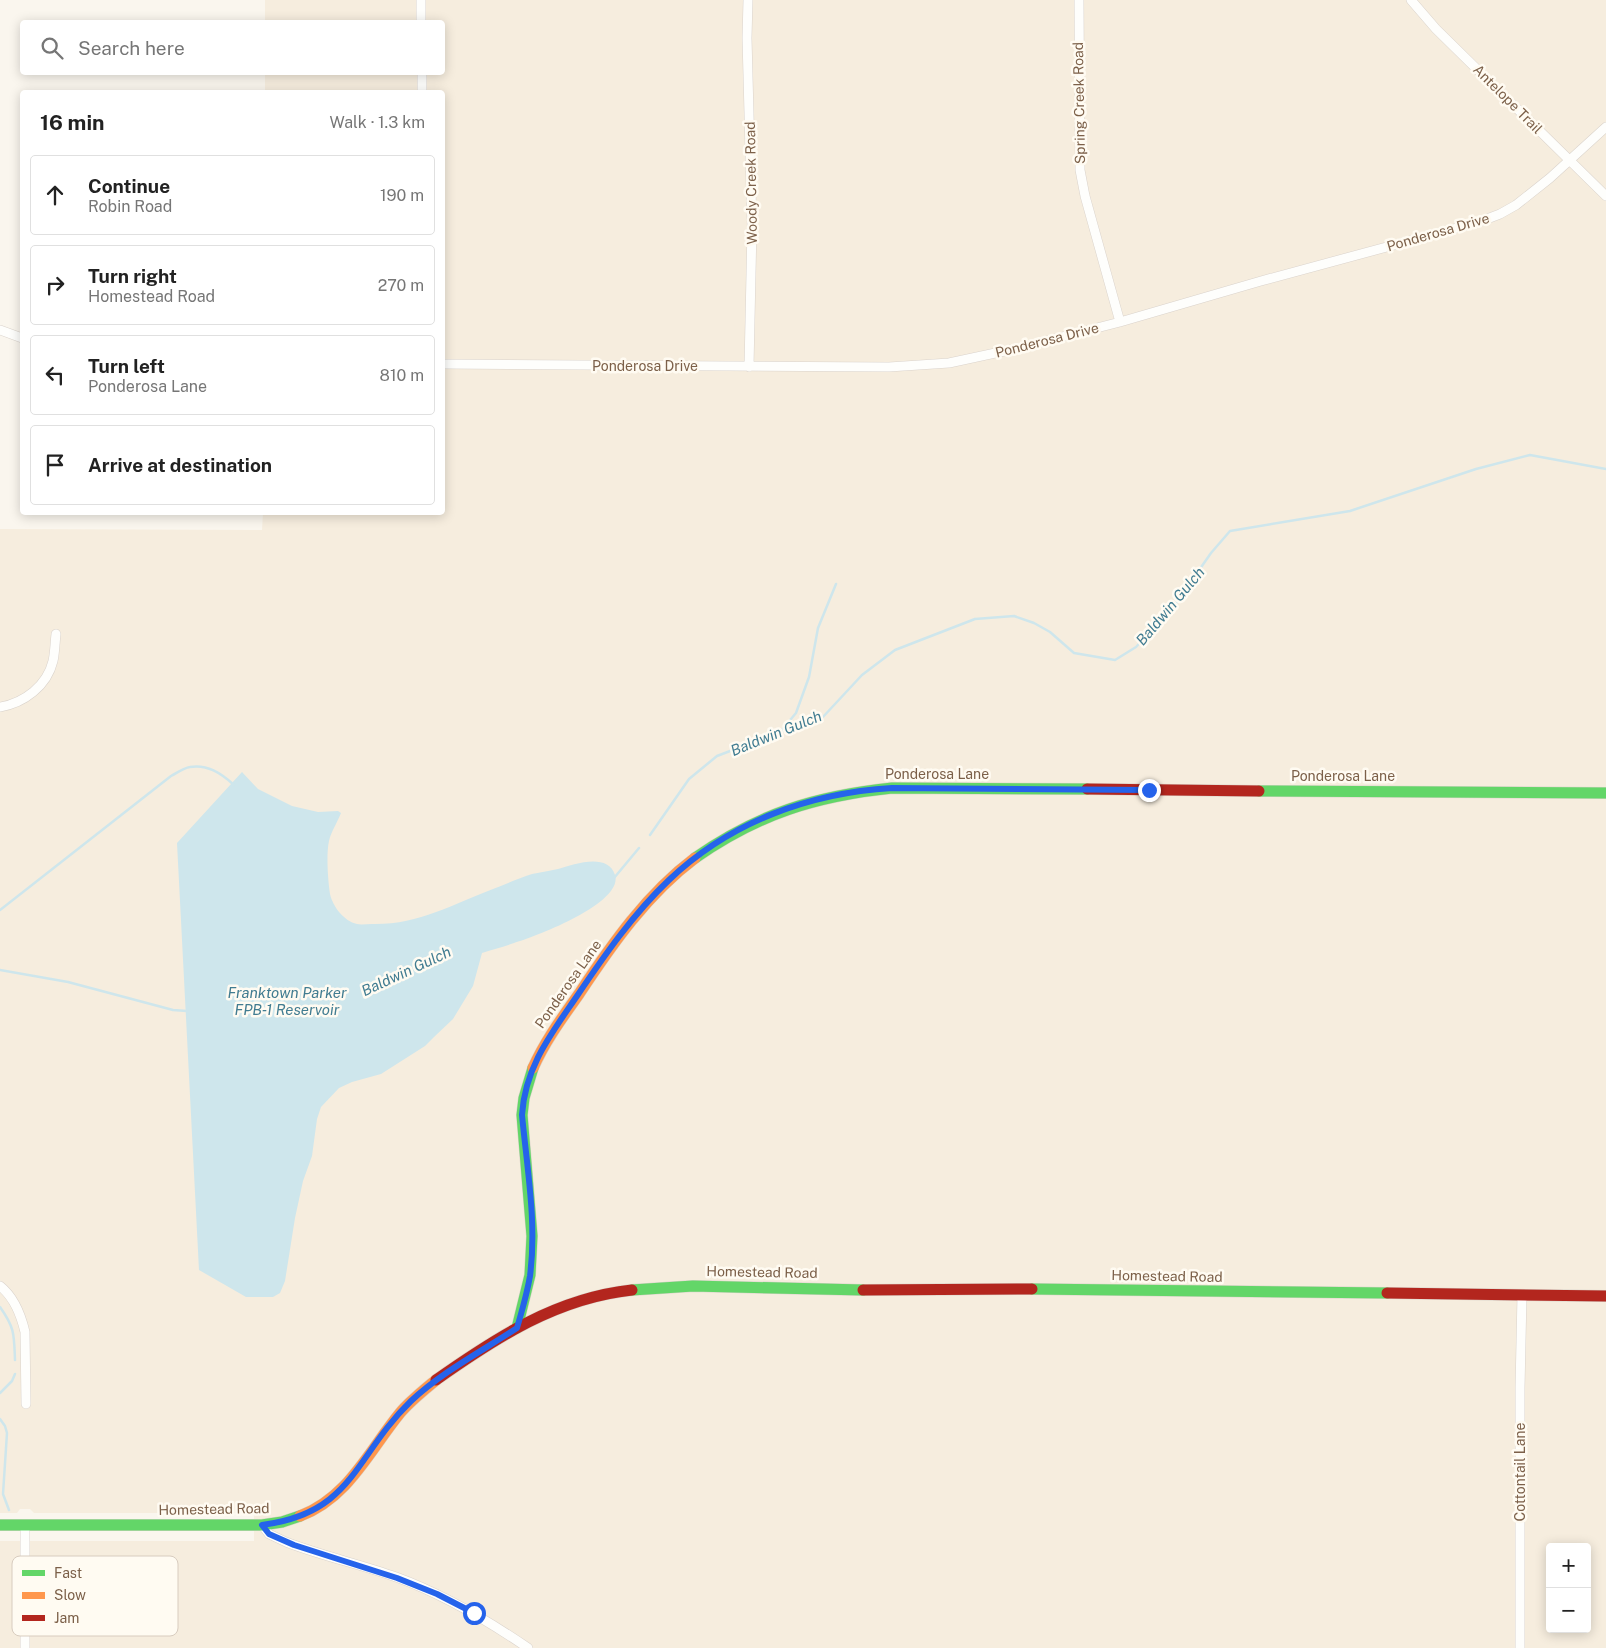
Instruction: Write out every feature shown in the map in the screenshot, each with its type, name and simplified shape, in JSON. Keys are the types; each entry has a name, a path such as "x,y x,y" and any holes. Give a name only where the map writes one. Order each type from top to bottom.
{"street":[{"path":"421,0 421,20"},
{"name":"Woody Creek Road","path":"748,0 747,46 752,227 748,367"},
{"name":"Spring Creek Road","path":"1079,0 1080,170 1085,196 1120,322"},
{"name":"Antelope Trail","path":"1411,0 1436,29 1606,196"},
{"path":"422,75 422,90"},
{"name":"Ponderosa Drive","path":"445,364 748,367 889,366 949,363 1018,348 1120,322 1479,222 1516,205 1550,178 1606,127"},
{"path":"0,330 20,337"},
{"path":"0,707 22,700 38,688 53,661 56,634"},
{"name":"Ponderosa Lane","path":"517,1328 530,1275 532,1243 522,1115 523,1099 531,1070 558,1024 637,914 683,868 717,842 758,820 781,810 821,798 855,791 892,788 1606,793"},
{"path":"0,1286 13,1301 23,1322 25,1332 26,1404"},
{"name":"Homestead Road","path":"0,1525 262,1525 300,1517 335,1496 350,1480 401,1412 437,1379 517,1328 550,1310 591,1297 634,1290 676,1287 750,1286 867,1290 1056,1289 1606,1296"},
{"name":"Cottontail Lane","path":"1520,1648 1522,1295"},
{"path":"24,1525 24,1556"},
{"path":"262,1525 269,1534 286,1542 397,1578 437,1594 490,1623 528,1648"}],"shaded area":[{"path":"265,0 1606,0 1606,1648 0,1648 0,1541 254,1541 254,1513 34,1513 30,1509 20,1509 17,1513 0,1513 0,529 262,530 263,515 445,515 445,90 265,90 265,75 445,75 445,20 265,20"}],"water":[{"name":"Franktown Parker FPB-1 Reservoir","path":"242,772 258,789 292,806 318,812 338,811 341,813 331,834 328,847 330,894 340,913 348,920 357,924 389,923 419,918 532,874 581,863 598,862 605,864 611,868 615,875 614,886 606,897 576,917 525,940 482,953 473,986 453,1019 425,1046 381,1074 352,1082 339,1088 321,1107 317,1119 312,1156 303,1181 295,1218 285,1281 280,1293 273,1297 246,1297 199,1270 177,843"}],"waterway":[{"name":"Baldwin Gulch","path":"650,835 689,779 717,756 822,718 862,675 895,650 975,619 1014,616 1034,623 1050,632 1074,653 1115,660 1136,647 1174,606 1211,553 1230,531 1350,511 1476,469 1530,455 1606,469"},
{"path":"781,731 796,713 809,677 818,628 836,584"},
{"path":"0,910 171,776 180,771 196,766 208,768 219,773 234,785"},
{"name":"Baldwin Gulch","path":"614,878 639,848"},
{"name":"Baldwin Gulch","path":"0,970 68,982 173,1010 187,1011"},
{"path":"0,1307 9,1321 13,1332 15,1360"},
{"path":"0,1393 12,1381 15,1374"},
{"path":"0,1419 7,1433 3,1494 9,1510"}],"traffic: fast":[{"path":"695,858 742,830 788,809 864,791 892,788 1087,789"},
{"path":"1259,791 1606,793"},
{"path":"517,1328 530,1275 532,1236 522,1115 524,1098 533,1068"},
{"path":"632,1290 693,1286 863,1290"},
{"path":"1032,1289 1387,1293"},
{"path":"0,1525 262,1525 282,1522 300,1516"}],"traffic: slow":[{"path":"533,1068 554,1030 631,921 661,887 695,858"},
{"path":"300,1516 317,1508 345,1486 400,1413 436,1380"}],"traffic: jam":[{"path":"1087,789 1259,791"},
{"path":"863,1290 1032,1289"},
{"path":"436,1380 482,1349 529,1322 578,1301 632,1290"},
{"path":"1387,1293 1606,1296"}],"route":[{"path":"474,1613 422,1587 294,1545 269,1534 262,1525 300,1517 314,1511 335,1496 350,1480 410,1402 437,1379 517,1328 530,1275 532,1236 522,1115 526,1085 531,1070 553,1032 595,970 637,914 683,868 717,842 774,812 836,794 892,788 1149,790"}]}
